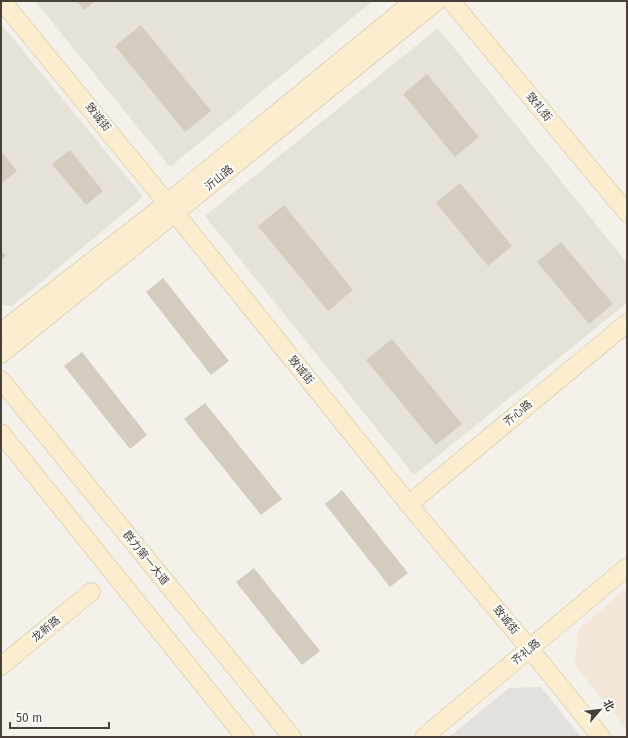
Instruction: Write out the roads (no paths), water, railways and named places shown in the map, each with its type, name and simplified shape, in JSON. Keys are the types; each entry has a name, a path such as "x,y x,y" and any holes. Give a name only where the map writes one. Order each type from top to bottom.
{"street":[{"name":"致诚街","path":"2,1 171,208 411,507 530,649 601,737"},
{"name":"沂山路","path":"1,354 414,1"},
{"name":"沂山路","path":"1,332 171,208 437,1"},
{"name":"致礼街","path":"451,1 627,213"},
{"name":"齐心路","path":"411,507 627,323"},
{"name":"齐心路","path":"411,507 627,333"},
{"name":"群力第一大道","path":"1,380 292,737"},
{"path":"1,433 245,737"},
{"name":"齐礼路","path":"424,737 627,567"},
{"name":"龙新路","path":"1,654 88,588 1,666"}]}
